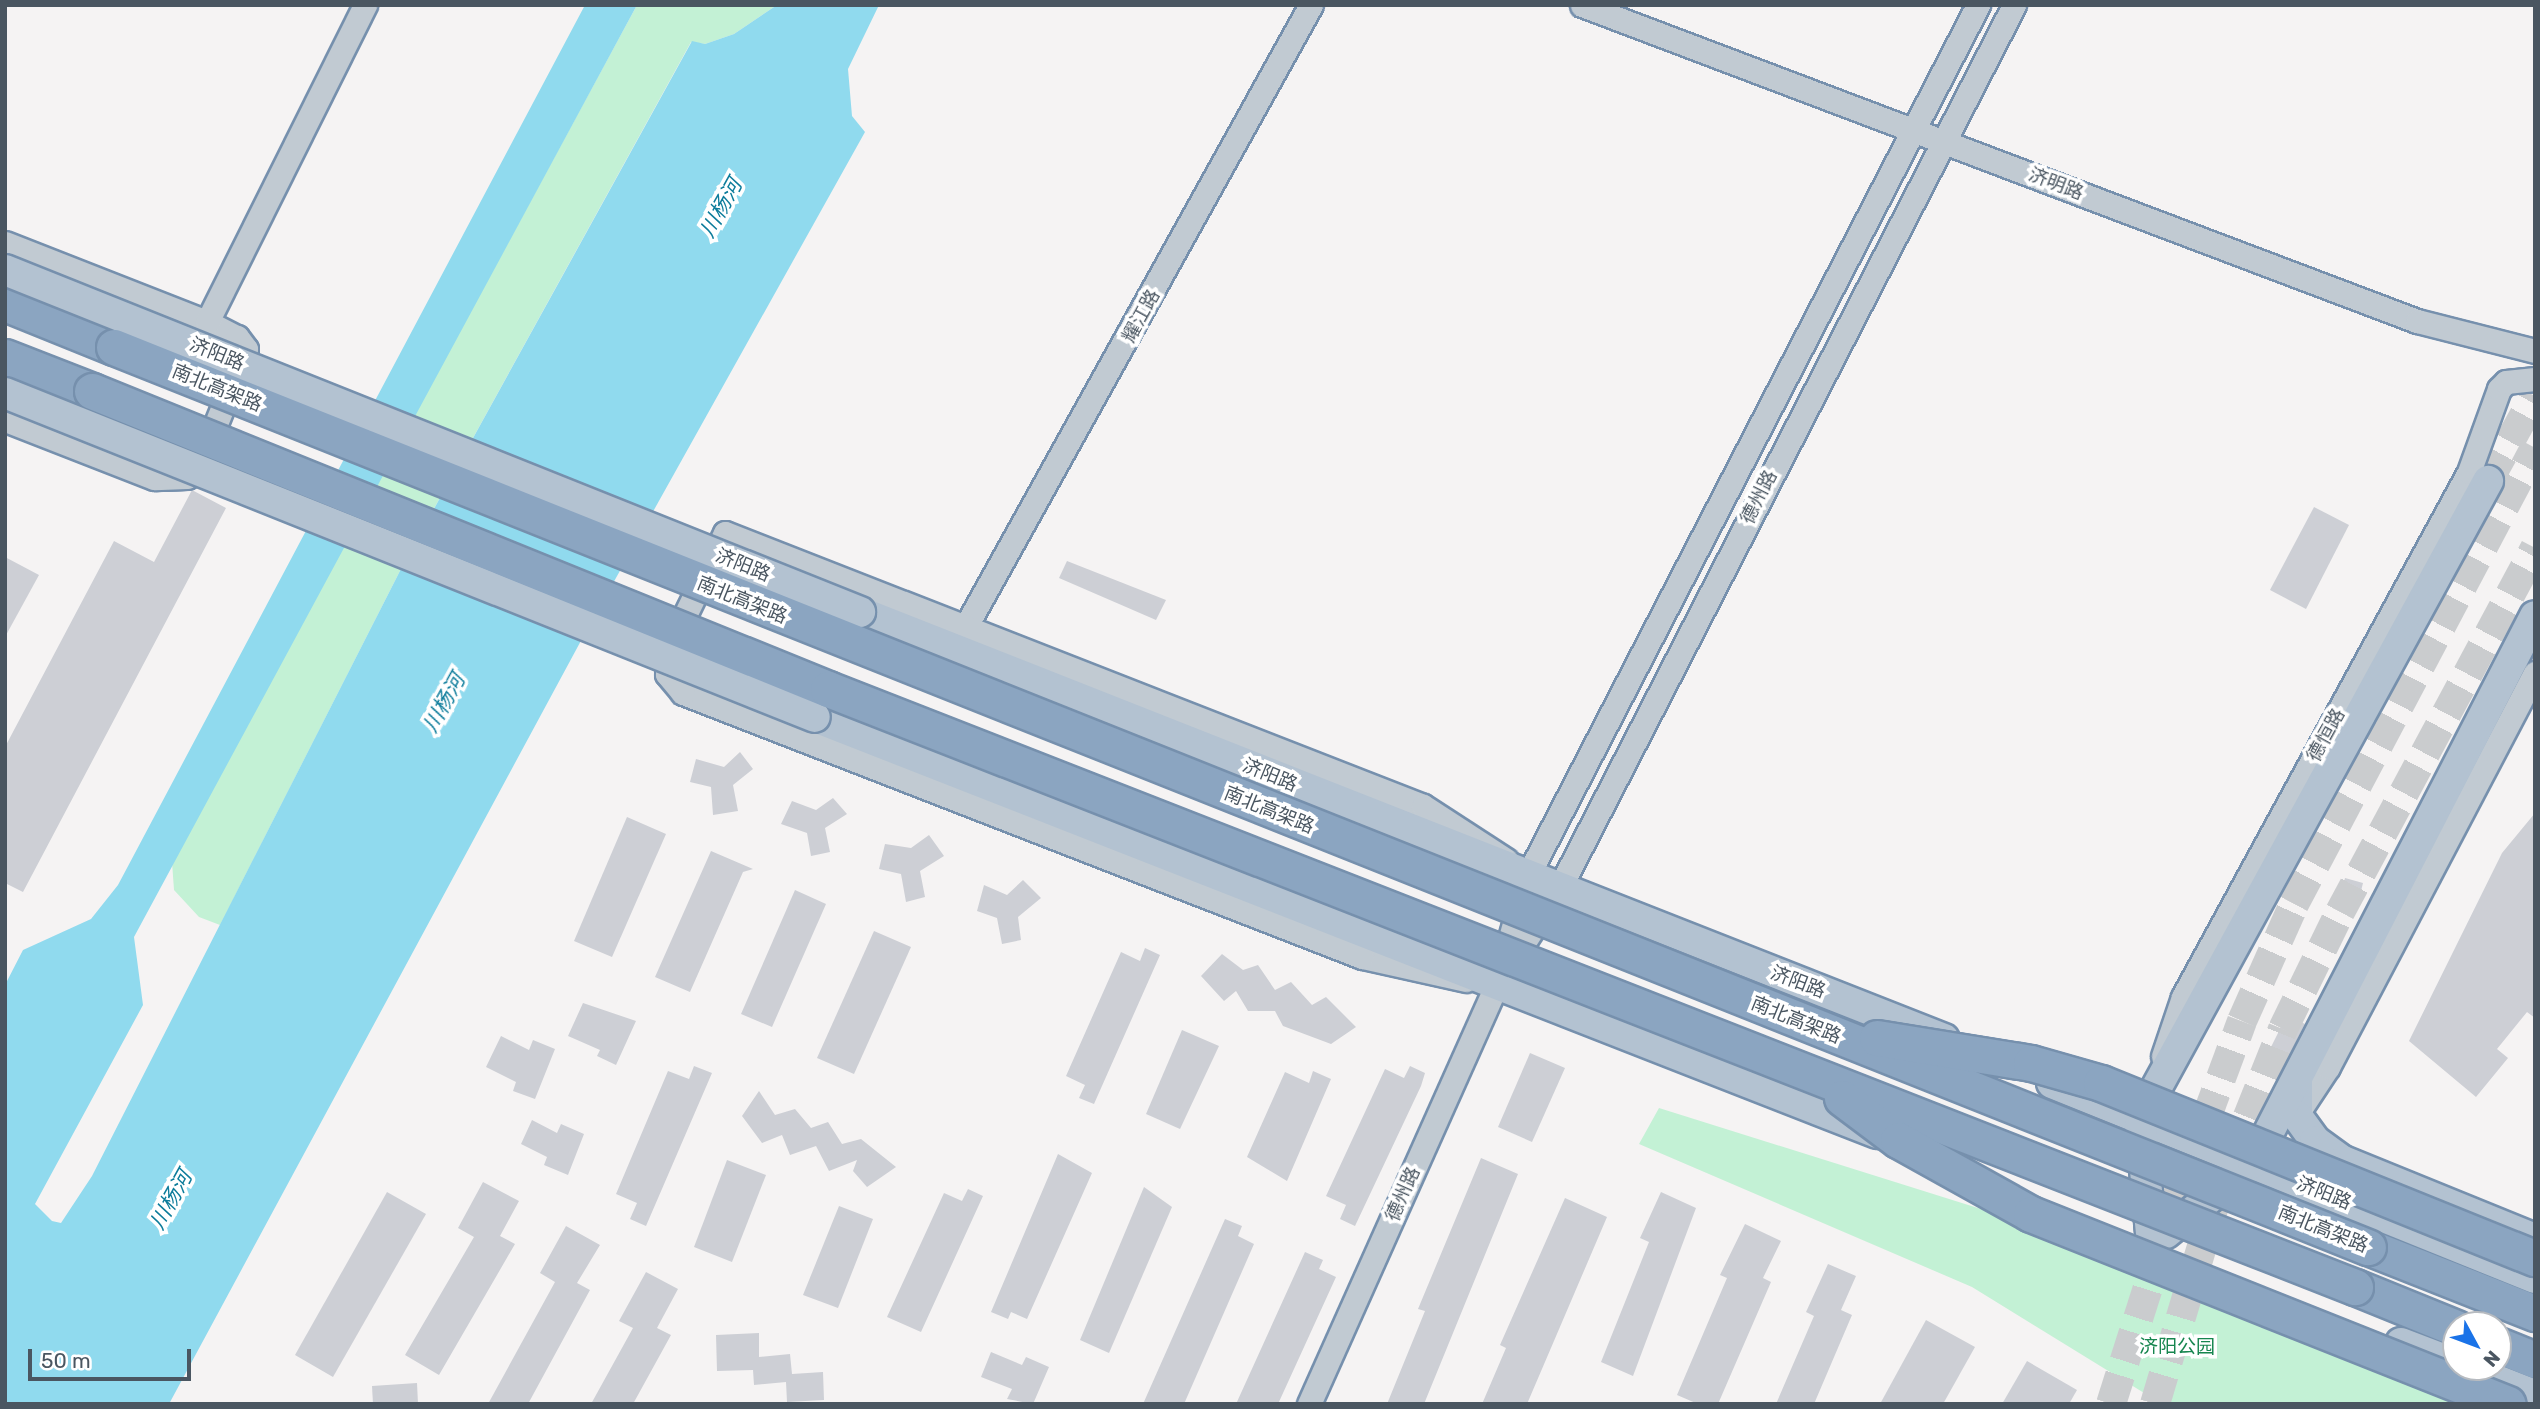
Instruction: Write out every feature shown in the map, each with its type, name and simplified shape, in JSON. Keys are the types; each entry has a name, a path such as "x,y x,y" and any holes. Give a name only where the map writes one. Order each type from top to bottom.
{"highway":[{"name":"南北高架路","path":"5,303 2535,1313"},
{"path":"5,357 828,690 1805,1070 2442,1322"},
{"path":"1823,1030 1961,1049 2101,1083 2535,1258"},
{"path":"1805,1070 1898,1140 2031,1214 2508,1404"},
{"path":"2512,1351 2535,1360"}],"main road":[{"name":"济阳路","path":"5,270 1527,877 2253,1163 2535,1279"},
{"path":"5,393 2442,1358"},
{"path":"2152,1244 2140,1118 2488,481"},
{"path":"2152,1244 2253,1163 2535,616"},
{"path":"2297,1077 2297,1116 2315,1141 2343,1160 2535,1238"},
{"path":"2499,1381 2535,1395"}],"street":[{"path":"206,322 365,5"},
{"name":"耀江路","path":"966,626 1311,5"},
{"name":"济明路","path":"1582,5 2417,321 2535,351"},
{"name":"德州路","path":"1309,1404 1497,984 1527,877 1978,5"},
{"name":"德州路","path":"1497,984 1559,889 1941,141 2014,5"},
{"path":"5,243 206,322 237,337 246,349 199,466 187,477 154,478 5,420"},
{"name":"德恒路","path":"2140,1118 2183,997 2469,472 2498,389 2506,382 2535,379"},
{"path":"1497,984 1428,975 1362,957 683,693 667,674 668,650 726,533 1423,806 1476,837 1527,877"},
{"path":"2253,1163 2297,1116 2328,1066 2535,673"}],"green space":[{"path":"637,5 777,5 734,34 705,44 691,42 403,565 220,925 199,917 174,890 172,862"},
{"name":"济阳公园","path":"1659,1108 1981,1209 2465,1404 2162,1404 1972,1287 1639,1144"}],"water":[{"name":"川杨河","path":"585,5 637,5 134,937 143,1005 35,1204 52,1221 61,1223 92,1176 403,565 692,41 705,44 734,34 777,5 879,5 848,69 852,116 865,132 583,637 169,1404 5,1404 5,985 23,950 91,919 118,885"}],"building":[{"path":"192,490 226,508 23,892 5,883 5,747 114,541 154,562"},
{"path":"2314,507 2349,525 2306,609 2270,590"},
{"path":"5,557 39,575 5,637"},
{"path":"1067,561 1166,600 1156,620 1059,578"},
{"path":"740,752 753,769 733,785 738,811 713,815 711,787 690,782 696,759 724,767"},
{"path":"833,798 847,814 825,828 830,852 811,856 807,833 781,824 792,801 816,810"},
{"path":"2535,813 2535,1018 2527,1012 2497,1049 2508,1058 2476,1097 2409,1041 2502,853"},
{"path":"627,817 666,834 612,957 574,941"},
{"path":"929,835 944,856 920,871 925,897 906,902 901,874 879,869 885,844 911,848"},
{"path":"711,851 753,869 743,872 690,992 655,977"},
{"path":"2345,878 2363,883 2358,903 2340,898"},
{"path":"1023,880 1041,898 1018,917 1021,940 1002,944 997,918 977,911 984,885 1007,895"},
{"path":"795,890 826,904 772,1027 741,1014"},
{"path":"874,931 911,947 854,1074 817,1058"},
{"path":"1145,948 1160,955 1094,1104 1079,1098 1085,1085 1066,1076 1121,952 1140,961"},
{"path":"1222,954 1243,970 1258,965 1275,990 1291,982 1312,1005 1326,997 1356,1027 1331,1044 1283,1026 1275,1011 1248,1011 1236,991 1224,1001 1201,976"},
{"path":"583,1003 636,1021 616,1065 597,1056 600,1050 568,1036"},
{"path":"2287,1015 2305,1024 2285,1063 2267,1055"},
{"path":"1182,1030 1219,1046 1180,1129 1146,1114"},
{"path":"501,1036 529,1050 533,1040 555,1049 535,1099 513,1091 516,1082 486,1067"},
{"path":"1530,1053 1565,1068 1532,1142 1498,1127"},
{"path":"694,1066 712,1073 646,1226 630,1219 637,1203 616,1194 668,1071 689,1079"},
{"path":"1410,1066 1425,1073 1421,1086 1355,1226 1340,1219 1346,1205 1326,1196 1385,1069 1404,1078"},
{"path":"1313,1071 1331,1079 1287,1181 1247,1157 1285,1072 1309,1083"},
{"path":"759,1091 775,1115 795,1109 811,1128 828,1122 842,1144 861,1139 896,1167 867,1187 853,1171 857,1160 829,1171 816,1146 790,1155 782,1135 762,1143 742,1116"},
{"path":"532,1120 557,1133 561,1124 584,1134 568,1175 544,1165 547,1157 521,1144"},
{"path":"1058,1154 1092,1173 1027,1319 1011,1312 1008,1319 991,1312"},
{"path":"1481,1158 1518,1174 1424,1404 1387,1404 1425,1311 1418,1309"},
{"path":"727,1160 766,1175 732,1262 694,1247"},
{"path":"483,1182 519,1201 500,1236 515,1244 439,1375 405,1355 474,1237 458,1228"},
{"path":"1144,1187 1172,1207 1109,1353 1080,1340"},
{"path":"968,1189 983,1196 921,1332 887,1317 944,1193 962,1201"},
{"path":"387,1192 426,1214 333,1377 295,1355"},
{"path":"1661,1192 1696,1208 1633,1376 1601,1362 1649,1242 1640,1238"},
{"path":"1565,1198 1607,1217 1527,1404 1482,1404 1506,1348 1500,1345"},
{"path":"839,1206 873,1219 838,1308 803,1295"},
{"path":"1225,1219 1242,1226 1238,1236 1254,1244 1184,1404 1143,1404"},
{"path":"1745,1224 1781,1241 1763,1278 1771,1282 1718,1404 1698,1404 1677,1395 1727,1278 1720,1275"},
{"path":"566,1226 600,1245 577,1283 590,1290 528,1404 488,1404 555,1282 540,1273"},
{"path":"1305,1252 1323,1260 1319,1269 1336,1277 1278,1404 1236,1404"},
{"path":"1828,1264 1856,1276 1841,1310 1852,1315 1814,1404 1776,1404 1814,1316 1806,1312"},
{"path":"646,1272 678,1289 657,1328 671,1335 633,1404 591,1404 633,1328 619,1321"},
{"path":"1926,1320 1975,1347 1943,1404 1880,1404"},
{"path":"759,1333 759,1357 790,1354 792,1374 823,1372 824,1400 787,1402 786,1382 754,1385 753,1370 717,1371 716,1335"},
{"path":"991,1352 1022,1365 1026,1357 1049,1367 1033,1404 1007,1399 1012,1389 981,1377"},
{"path":"2027,1361 2077,1390 2069,1404 2002,1404"},
{"path":"417,1383 418,1404 373,1404 372,1386"}],"tunnel":[{"path":"2488,481 2535,396"},
{"path":"2111,1404 2174,1205 2242,1021 2294,904 2535,448"},
{"path":"2231,1159 2283,1029 2340,912 2535,548"},
{"path":"2155,1404 2214,1206"}]}
